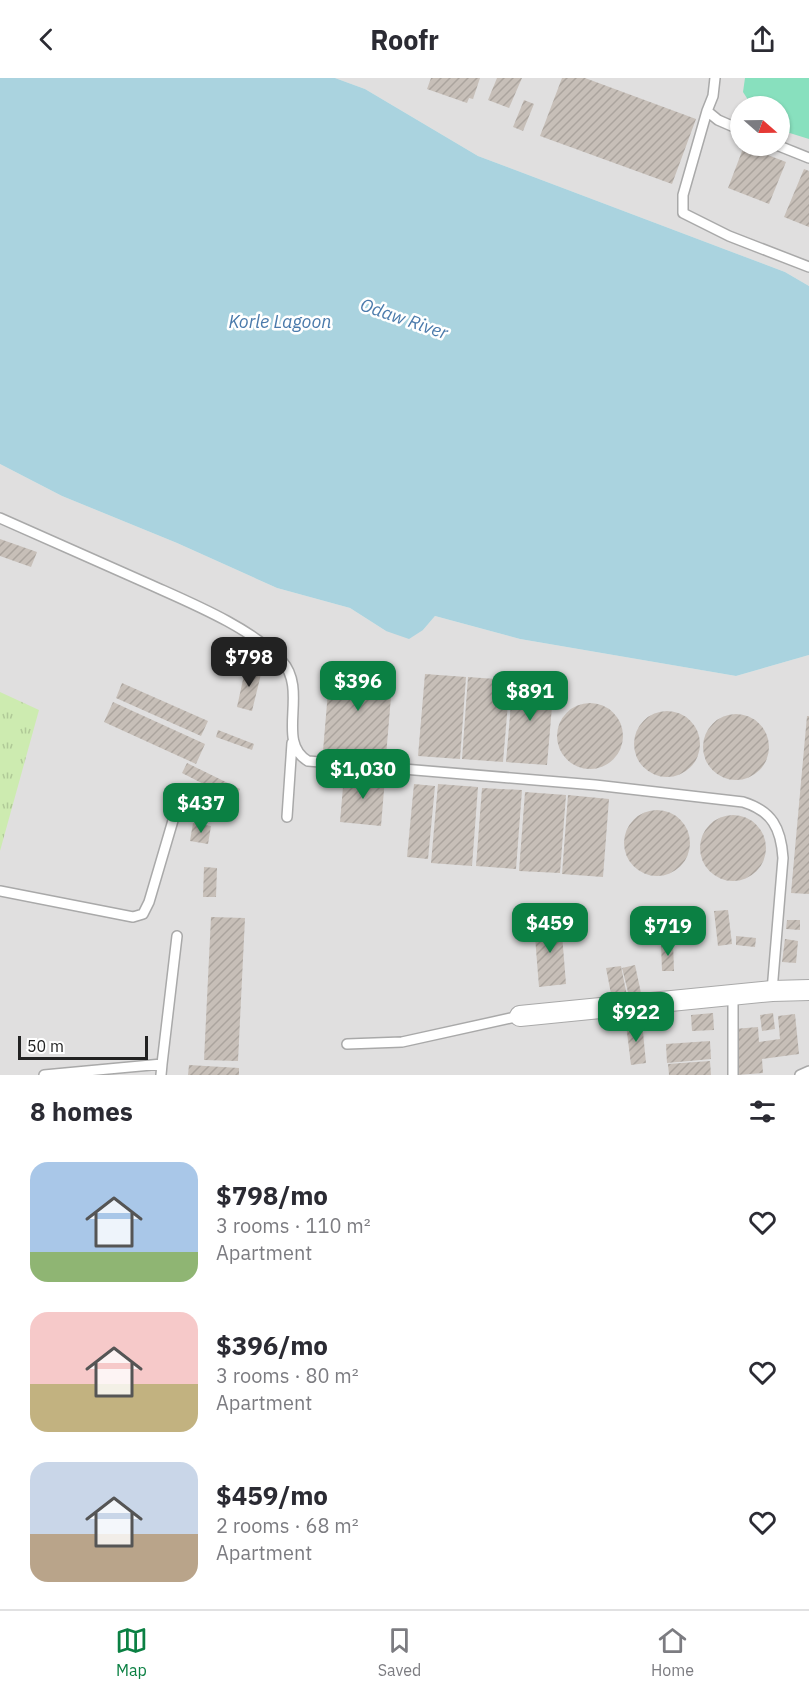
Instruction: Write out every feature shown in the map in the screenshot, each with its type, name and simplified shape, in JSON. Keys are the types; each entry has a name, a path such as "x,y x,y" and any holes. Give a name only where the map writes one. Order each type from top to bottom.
{"street":[{"path":"520,1016 772,991 809,990"}],"lane":[{"path":"715,78 683,195 683,213 729,236 809,267"},
{"path":"707,111 718,120 730,125"},
{"path":"790,150 809,158"},
{"path":"0,518 213,613 270,650 283,662 293,682 295,695 286,817"},
{"path":"292,741 302,758 315,762 595,785 743,802 759,807 773,818 782,836 783,858 772,991"},
{"path":"0,891 134,917 143,914 149,902 174,817"},
{"path":"161,1075 177,936"},
{"path":"732,996 733,1075"},
{"path":"346,1044 402,1042 520,1016"},
{"path":"44,1075 162,1064"},
{"path":"800,1075 809,1071"}],"shaded area":[{"path":"335,78 809,78 809,286 785,272 478,156 365,89"},
{"path":"0,464 62,496 177,543 277,588 350,608 386,631 423,630 435,616 520,639 736,676 809,655 809,1075 0,1075"}],"green space":[{"path":"745,78 809,78 809,139 790,133 790,96 746,96 743,92"},
{"path":"0,692 39,710 0,851"}],"water":[{"name":"Korle Lagoon","path":"0,78 335,78 365,89 478,156 785,272 809,286 809,655 736,676 520,639 435,616 423,630 409,639 386,631 350,608 277,588 177,543 62,496 0,464"}],"building":[{"path":"431,78 480,78 473,99 469,98 467,103 427,89"},
{"path":"497,78 522,78 509,108 488,100"},
{"path":"562,78 585,78 696,119 672,184 540,136"},
{"path":"524,100 534,104 523,131 513,127"},
{"path":"740,156 770,156 786,162 769,204 728,188"},
{"path":"804,169 809,171 809,227 784,217"},
{"path":"0,539 37,552 31,567 0,556"},
{"path":"246,666 262,670 252,711 237,707"},
{"path":"330,668 393,673 386,756 323,751"},
{"path":"425,674 466,677 460,759 418,756"},
{"path":"468,677 510,680 503,762 462,759"},
{"path":"513,680 554,683 547,765 506,762"},
{"path":"122,683 208,721 201,736 116,698"},
{"path":"113,702 205,744 196,764 104,722"},
{"path":"596,703 614,712 621,723 623,736 621,749 614,760 603,767 584,769 566,760 559,749 557,730 566,712 577,705"},
{"path":"660,711 674,711 686,716 695,725 700,744 698,757 691,768 674,777 660,777 648,772 639,763 634,751 634,737 639,725 648,716"},
{"path":"742,714 760,723 767,734 769,747 767,760 760,771 749,778 730,780 712,771 705,760 703,741 712,723 723,716"},
{"path":"807,716 809,716 809,894 791,893"},
{"path":"218,730 254,744 252,750 216,737"},
{"path":"187,763 240,789 235,800 182,773"},
{"path":"344,775 385,778 381,826 340,822"},
{"path":"414,784 435,786 428,859 407,857"},
{"path":"438,784 478,787 472,866 431,863"},
{"path":"482,788 522,790 516,869 476,866"},
{"path":"525,792 566,795 560,873 519,871"},
{"path":"568,795 609,799 603,877 562,874"},
{"path":"663,810 681,819 688,830 690,843 688,856 681,867 670,874 651,876 633,867 626,856 624,837 633,819 644,812"},
{"path":"727,815 739,815 757,824 764,835 766,848 764,861 757,872 746,879 727,881 714,876 705,867 700,854 700,842 705,829 714,820"},
{"path":"193,823 211,826 208,844 190,841"},
{"path":"204,867 217,868 216,897 203,897"},
{"path":"728,910 732,944 718,946 714,911"},
{"path":"211,917 245,918 238,1061 204,1060"},
{"path":"787,920 800,920 800,930 786,929"},
{"path":"561,922 566,984 539,987 534,924"},
{"path":"736,936 756,938 755,947 736,945"},
{"path":"785,939 798,941 796,963 782,962"},
{"path":"673,942 674,971 662,971 661,943"},
{"path":"635,965 641,993 629,996 622,968"},
{"path":"621,966 627,996 612,999 606,968"},
{"path":"713,1013 714,1030 692,1031 691,1015"},
{"path":"773,1013 775,1029 762,1031 760,1015"},
{"path":"795,1014 799,1054 762,1059 763,1073 737,1075 734,1029 758,1027 759,1042 780,1039 778,1016"},
{"path":"642,1022 646,1063 631,1065 626,1024"},
{"path":"710,1041 711,1059 667,1063 666,1044"},
{"path":"710,1061 711,1075 669,1075 668,1064"},
{"path":"189,1065 239,1068 239,1075 188,1075"}],"water label":[{"name":"Odaw River","path":"404,319"}]}
